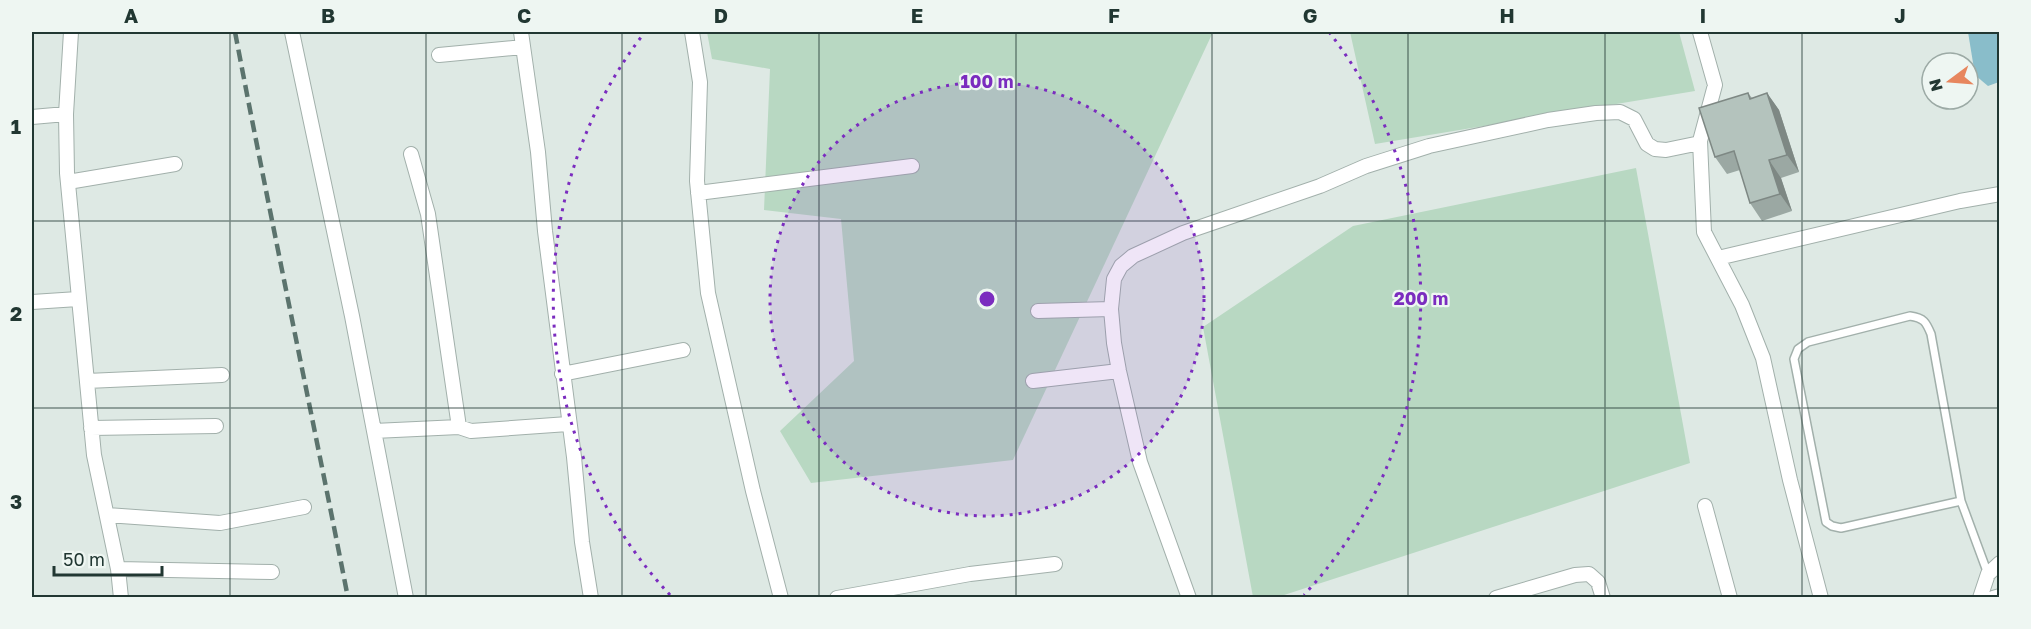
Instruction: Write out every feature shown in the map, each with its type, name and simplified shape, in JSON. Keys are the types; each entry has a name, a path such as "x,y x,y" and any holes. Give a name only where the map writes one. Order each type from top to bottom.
{"street":[{"path":"71,32 66,114 68,182 78,299 94,455 118,569 121,597"},
{"path":"292,32 352,316 406,597"},
{"path":"520,32 538,152 545,231 574,457 582,542 591,597"},
{"path":"692,32 700,82 698,193 708,293 753,491 781,597"},
{"path":"1700,32 1715,86 1700,143 1704,232 1742,305 1763,358 1790,480 1821,597"},
{"path":"440,55 523,47"},
{"path":"1189,597 1140,462 1119,371 1111,309 1114,279 1121,266 1133,256 1183,233 1320,186 1366,166 1429,146 1548,120 1596,112 1620,112 1634,119 1647,144 1655,149 1666,150 1700,143"},
{"path":"32,117 66,114"},
{"path":"411,154 428,214 459,427"},
{"path":"68,182 176,164"},
{"path":"698,193 912,166"},
{"path":"1718,258 1959,201 2000,194"},
{"path":"32,302 78,299"},
{"path":"1038,311 1111,309"},
{"path":"562,374 683,350"},
{"path":"1033,381 1119,371"},
{"path":"87,381 222,375"},
{"path":"374,431 459,427 471,430 568,424"},
{"path":"92,428 216,426"},
{"path":"1705,506 1730,597"},
{"path":"107,516 220,522 304,507"},
{"path":"1980,597 1988,574 2000,563"},
{"path":"837,597 979,573 1055,564"},
{"path":"118,569 272,572"},
{"path":"1496,597 1575,575 1589,574 1598,582 1603,597"},
{"path":"1993,597 2000,596"}],"lane":[{"path":"1961,501 1841,528 1826,522 1794,359 1798,349 1808,342 1910,316 1926,321 1931,334 1961,501 1988,574"}],"green space":[{"path":"707,32 1213,32 1013,460 811,483 780,431 854,361 841,219 764,210 770,69 712,59"},
{"path":"1350,32 1679,32 1695,91 1375,144"},
{"path":"1636,168 1690,463 1278,597 1253,597 1203,327 1353,226"}],"water":[{"path":"1968,32 1999,32 1999,82 1988,86 1980,79 1980,51 1971,51"}],"building":[{"path":"1748,93 1750,99 1767,93 1787,155 1769,160 1780,194 1750,203 1734,151 1715,157 1699,108"}],"railway":[{"path":"235,32 348,598"}]}
